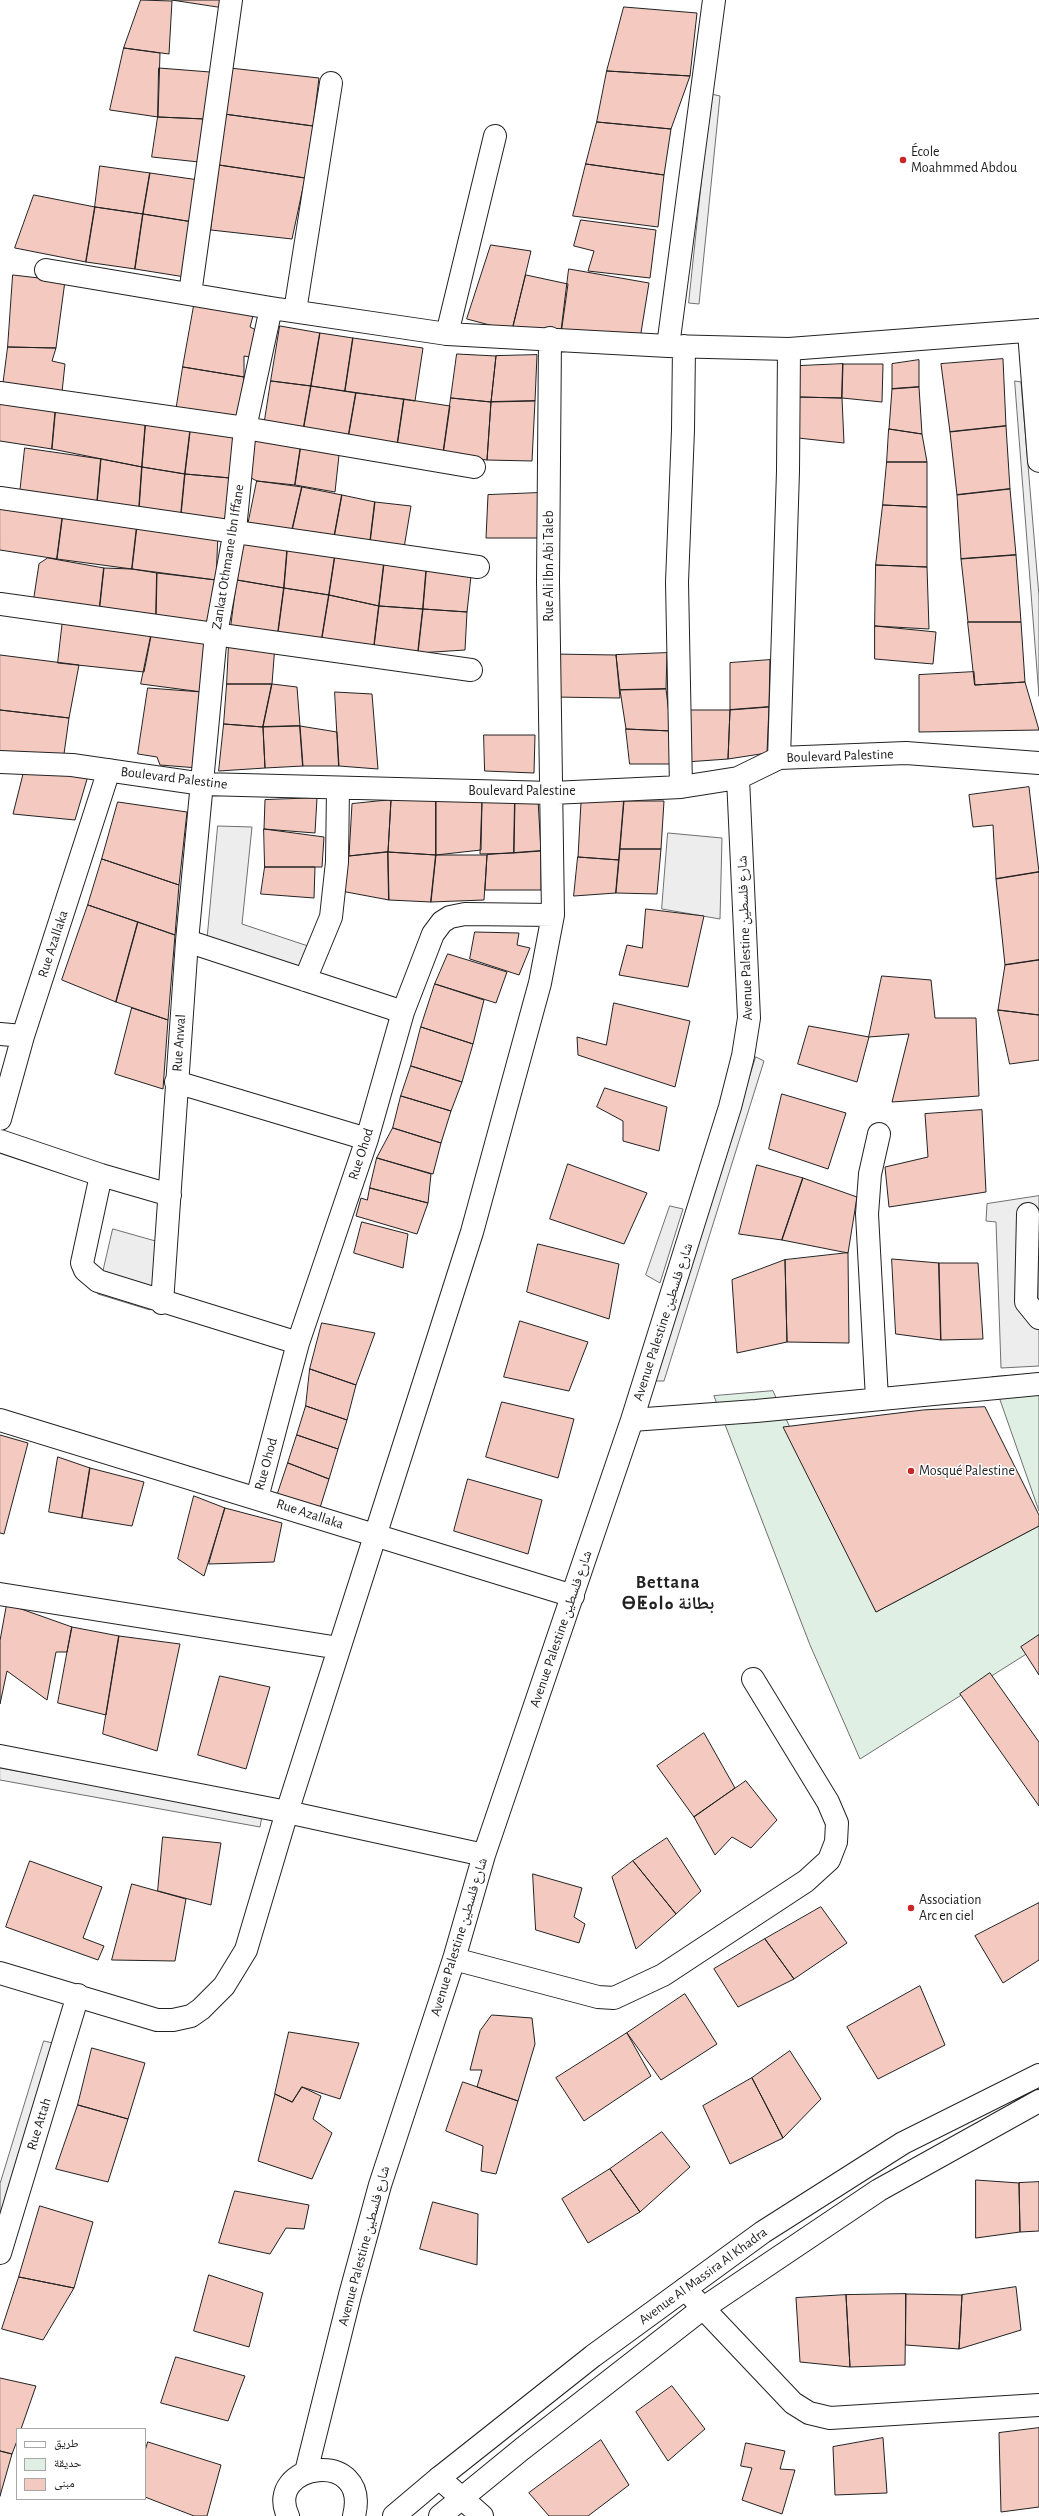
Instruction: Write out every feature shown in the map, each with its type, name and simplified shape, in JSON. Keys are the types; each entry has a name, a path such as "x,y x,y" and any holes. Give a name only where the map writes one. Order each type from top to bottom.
{"street":[{"path":"190,294 231,0"},
{"path":"681,787 677,582 684,430 676,346 714,0"},
{"path":"295,311 332,83"},
{"path":"447,334 495,136"},
{"path":"46,270 271,308 447,334 550,338 676,346 789,348 1034,331 1039,461"},
{"name":"Zankat Othmane Ibn Iffane","path":"203,784 216,634 235,530 245,428 271,308"},
{"name":"Rue Ali Ibn Abi Taleb","path":"78,1995 157,2020 173,2020 191,2016 224,1986 246,1950 286,1812 376,1536 472,1232 509,1102 540,983 552,915 552,793 548,581 550,338"},
{"path":"779,758 788,470 789,348"},
{"path":"0,393 245,428 474,467"},
{"path":"0,498 235,530 478,567"},
{"path":"0,604 471,670"},
{"name":"Boulevard Palestine","path":"0,762 72,765 203,784 552,793 681,787 738,778 779,758 906,753 1039,763"},
{"name":"Rue Azallaka","path":"0,1119 24,1036 109,770"},
{"name":"Avenue Palestine شارع فلسطين","path":"306,2472 350,2294 380,2185 454,1959 484,1855 632,1420 730,1107 743,1056 749,1018 749,985 738,778"},
{"name":"Rue Anwal","path":"162,1303 176,1082 187,941 203,784"},
{"path":"305,980 331,917 336,862 338,788"},
{"name":"Rue Ohod","path":"257,1498 298,1343 367,1138 403,1012 433,934 442,922 450,917 465,914 552,915"},
{"path":"187,941 403,1012"},
{"path":"0,1034 24,1036"},
{"path":"176,1082 367,1138"},
{"path":"877,1399 867,1214 870,1174 879,1134"},
{"path":"0,1141 102,1175 170,1195"},
{"path":"102,1175 82,1263 84,1270 98,1281 162,1303 298,1343"},
{"path":"1028,1214 1026,1302 1039,1318"},
{"path":"632,1420 1039,1384"},
{"name":"Rue Azallaka","path":"0,1420 573,1596"},
{"path":"0,1594 339,1648"},
{"path":"454,1959 598,1997 614,1998 663,1975 806,1881 829,1860 836,1842 837,1824 828,1802 753,1679"},
{"path":"0,1756 286,1812 484,1855"},
{"path":"0,1972 78,1995"},
{"name":"Rue Attah","path":"0,2253 78,1995"},
{"name":"Avenue Al Massira Al Khadra","path":"394,2516 439,2478 593,2356 763,2232 903,2143 1039,2075"},
{"name":"Avenue Al Massira Al Khadra","path":"440,2516 702,2309 879,2190 1039,2101"},
{"path":"685,2289 702,2309 793,2403 809,2413 830,2418 1039,2405"},
{"path":"286,2515 286,2500 289,2488 296,2479 306,2472 324,2468 340,2474 352,2487 357,2504 354,2516"},
{"path":"439,2478 482,2516"}],"green space":[{"path":"1039,1374 1039,1511 992,1377"},
{"path":"773,1391 876,1612 1039,1526 1039,1646 860,1759 810,1645 714,1396"}],"shaded area":[{"path":"711,94 720,96 699,304 689,303"},
{"path":"1015,381 1021,382 1039,596 1039,696"},
{"path":"218,826 252,827 242,924 308,946 300,971 207,943"},
{"path":"668,833 722,838 720,919 662,909"},
{"path":"756,1057 764,1061 664,1381 655,1381"},
{"path":"1039,1196 1039,1366 1001,1368 996,1222 986,1221 987,1204"},
{"path":"670,1206 683,1209 660,1283 646,1275"},
{"path":"113,1229 159,1242 150,1310 98,1294"},
{"path":"0,1768 262,1816 260,1827 0,1780"},
{"path":"44,2041 57,2044 0,2226 0,2184"}],"building":[{"path":"141,0 172,1 169,54 124,48"},
{"path":"172,0 222,0 220,7"},
{"path":"624,7 697,13 690,76 607,71"},
{"path":"124,48 160,53 158,117 110,110"},
{"path":"159,68 210,72 205,119 158,117"},
{"path":"230,68 319,78 313,126 224,114"},
{"path":"607,71 690,76 671,129 597,122"},
{"path":"224,114 313,126 305,178 219,165"},
{"path":"158,117 205,119 199,162 152,157"},
{"path":"597,122 671,129 664,175 586,164"},
{"path":"586,164 664,175 658,227 573,216"},
{"path":"219,165 305,178 292,239 211,230"},
{"path":"100,166 150,173 143,214 95,207"},
{"path":"150,173 199,180 193,222 143,214"},
{"path":"34,195 95,207 86,262 15,248"},
{"path":"95,207 143,214 135,269 86,262"},
{"path":"143,214 193,222 185,277 135,269"},
{"path":"581,220 656,230 650,278 588,271 594,251 574,246"},
{"path":"491,245 531,251 512,331 467,319"},
{"path":"569,269 649,283 640,339 561,334"},
{"path":"13,275 65,281 56,348 8,347"},
{"path":"526,275 568,284 561,334 512,331"},
{"path":"195,300 254,312 250,327 258,331 250,357 244,356 244,377 183,367"},
{"path":"280,326 320,333 311,386 271,381"},
{"path":"320,333 353,338 345,391 311,386"},
{"path":"353,338 423,348 415,401 345,391"},
{"path":"8,347 56,348 52,361 65,364 62,392 3,386"},
{"path":"457,354 496,356 491,402 451,398"},
{"path":"537,355 535,401 491,402 496,356"},
{"path":"1003,359 1006,426 950,432 941,364"},
{"path":"919,360 919,387 892,389 892,364"},
{"path":"843,364 883,364 882,402 842,398"},
{"path":"843,364 842,398 798,397 799,366"},
{"path":"183,367 244,377 239,420 176,411"},
{"path":"271,381 311,386 303,432 264,426"},
{"path":"311,386 356,393 348,439 303,432"},
{"path":"919,387 922,434 889,429 892,389"},
{"path":"356,393 404,399 397,447 348,439"},
{"path":"0,395 56,405 52,449 0,441"},
{"path":"798,397 842,398 844,443 798,438"},
{"path":"451,398 491,402 487,460 443,455"},
{"path":"404,399 450,406 443,455 397,447"},
{"path":"535,401 532,461 487,460 491,402"},
{"path":"56,405 146,418 142,467 52,449"},
{"path":"146,418 191,424 185,474 142,467"},
{"path":"191,424 239,429 230,478 185,474"},
{"path":"1006,426 1010,489 957,495 950,432"},
{"path":"247,429 302,438 295,485 257,481 245,475"},
{"path":"889,429 922,434 927,462 887,462"},
{"path":"302,438 340,446 335,492 295,485"},
{"path":"25,448 101,459 97,504 20,493"},
{"path":"101,459 142,467 139,510 97,504"},
{"path":"887,462 927,462 927,507 883,505"},
{"path":"142,467 185,474 181,515 139,510"},
{"path":"185,474 230,478 224,528 181,515"},
{"path":"257,481 302,487 291,535 248,525"},
{"path":"302,487 342,495 334,538 291,535"},
{"path":"1010,489 1016,555 961,559 957,495"},
{"path":"538,493 538,538 486,538 488,495"},
{"path":"342,495 375,502 370,543 334,538"},
{"path":"375,502 411,506 404,548 370,543"},
{"path":"883,505 927,507 927,567 876,565"},
{"path":"0,507 63,513 57,559 0,550"},
{"path":"63,513 137,526 132,569 57,559"},
{"path":"137,526 218,534 216,580 132,569"},
{"path":"244,533 288,541 284,588 237,580"},
{"path":"288,541 336,549 329,595 284,588"},
{"path":"336,549 385,555 379,606 329,595"},
{"path":"385,555 427,562 423,609 379,606"},
{"path":"1016,555 1021,622 968,622 961,559"},
{"path":"48,558 104,568 99,614 33,603 39,564"},
{"path":"427,562 472,567 467,612 423,609"},
{"path":"876,565 927,567 929,629 875,626"},
{"path":"104,568 132,569 157,573 156,621 99,614"},
{"path":"157,573 216,580 206,626 156,621"},
{"path":"237,580 284,588 278,633 231,627"},
{"path":"284,588 329,595 322,638 278,633"},
{"path":"329,595 379,606 374,647 322,638"},
{"path":"379,606 423,609 418,653 374,647"},
{"path":"423,609 467,612 465,650 418,653"},
{"path":"63,619 152,631 144,672 58,663"},
{"path":"968,622 1021,622 1025,682 975,685"},
{"path":"875,626 936,632 933,664 875,659"},
{"path":"152,631 207,638 202,692 141,684"},
{"path":"229,643 275,645 272,684 227,684"},
{"path":"667,653 666,689 620,690 616,655"},
{"path":"552,654 616,655 620,698 553,697"},
{"path":"0,655 79,665 69,718 0,710"},
{"path":"770,660 769,707 730,710 730,663"},
{"path":"974,672 975,685 1025,682 1039,730 919,732 919,675"},
{"path":"227,684 272,684 263,727 224,724"},
{"path":"272,684 297,687 300,726 263,727"},
{"path":"148,688 202,692 198,768 160,765 157,757 138,754"},
{"path":"666,689 671,731 626,729 620,690"},
{"path":"335,692 372,694 378,769 339,766"},
{"path":"769,707 767,753 728,759 730,710"},
{"path":"0,710 69,718 64,754 0,754"},
{"path":"683,710 730,710 728,759 686,762"},
{"path":"224,724 263,727 265,768 219,771"},
{"path":"300,726 337,732 339,766 303,766"},
{"path":"300,726 303,766 265,768 263,727"},
{"path":"626,729 671,731 675,764 630,764"},
{"path":"484,735 535,735 534,773 485,771"},
{"path":"90,769 75,820 13,814 24,770"},
{"path":"1029,787 1039,872 996,879 993,825 973,827 969,795"},
{"path":"317,798 315,833 264,829 265,800"},
{"path":"436,798 436,855 388,852 391,800"},
{"path":"436,798 482,800 481,850 436,855"},
{"path":"515,799 538,800 541,851 514,853"},
{"path":"515,799 514,853 480,854 482,800"},
{"path":"391,800 388,852 349,856 352,804"},
{"path":"624,801 619,860 578,857 581,802"},
{"path":"624,801 664,801 661,849 620,849"},
{"path":"118,802 187,812 179,885 102,859"},
{"path":"264,829 324,837 322,867 265,867"},
{"path":"620,849 661,849 657,894 616,893"},
{"path":"541,851 541,890 485,890 487,855"},
{"path":"388,852 389,900 341,891 343,857"},
{"path":"388,852 436,855 431,902 389,900"},
{"path":"436,855 487,855 484,900 431,902"},
{"path":"578,857 619,860 616,893 574,896"},
{"path":"102,859 179,885 175,935 88,905"},
{"path":"265,867 315,867 314,898 261,894"},
{"path":"1039,872 1039,960 1005,965 996,879"},
{"path":"88,905 138,922 116,1002 62,980"},
{"path":"646,909 704,916 688,987 619,975 627,945 642,948"},
{"path":"138,922 175,935 168,1020 116,1002"},
{"path":"475,932 519,933 517,945 530,948 519,975 470,959"},
{"path":"448,954 507,972 496,1003 435,984"},
{"path":"1039,960 1039,1015 998,1010 1005,965"},
{"path":"882,976 931,980 935,1018 976,1018 979,1096 892,1102 909,1034 869,1037"},
{"path":"435,984 484,1000 473,1044 421,1027"},
{"path":"614,1003 690,1021 675,1087 578,1055 577,1037 606,1045"},
{"path":"132,1008 168,1020 163,1089 115,1074"},
{"path":"998,1010 1039,1015 1039,1060 1010,1064"},
{"path":"809,1026 869,1037 857,1082 798,1064"},
{"path":"421,1027 473,1044 462,1082 411,1066"},
{"path":"411,1066 462,1082 451,1111 401,1096"},
{"path":"605,1088 667,1107 659,1151 623,1141 623,1121 597,1107"},
{"path":"782,1094 846,1113 828,1169 769,1149"},
{"path":"401,1096 451,1111 441,1143 393,1128"},
{"path":"982,1110 986,1192 889,1207 885,1167 928,1157 925,1114"},
{"path":"393,1128 441,1143 433,1174 377,1158"},
{"path":"377,1158 431,1174 428,1203 370,1188"},
{"path":"568,1164 647,1193 624,1244 550,1219"},
{"path":"757,1165 803,1178 782,1240 739,1234"},
{"path":"803,1178 857,1197 848,1253 782,1240"},
{"path":"370,1188 428,1203 417,1234 356,1216 361,1198 367,1200"},
{"path":"362,1222 408,1234 403,1268 354,1253"},
{"path":"538,1244 619,1264 609,1319 527,1292"},
{"path":"848,1253 849,1343 787,1342 785,1260"},
{"path":"892,1259 939,1263 941,1340 896,1334"},
{"path":"785,1260 787,1342 737,1353 732,1280"},
{"path":"939,1263 978,1263 983,1339 941,1340"},
{"path":"520,1321 588,1342 569,1391 504,1377"},
{"path":"322,1323 375,1333 356,1385 310,1369"},
{"path":"310,1369 356,1385 347,1420 306,1406"},
{"path":"502,1402 574,1419 558,1478 486,1457"},
{"path":"306,1406 347,1420 338,1449 297,1435"},
{"name":"Mosqué Palestine","path":"985,1407 1039,1515 1039,1526 876,1612 783,1427 923,1410"},
{"path":"0,1435 28,1443 4,1534 0,1533"},
{"path":"297,1435 338,1449 329,1479 288,1463"},
{"path":"58,1457 90,1468 82,1518 49,1512"},
{"path":"288,1463 329,1479 319,1511 276,1499"},
{"path":"90,1468 144,1482 132,1526 82,1518"},
{"path":"468,1479 542,1500 528,1554 454,1531"},
{"path":"194,1496 225,1508 204,1576 178,1559"},
{"path":"225,1508 282,1523 274,1562 209,1564"},
{"path":"7,1604 72,1627 67,1652 56,1652 47,1700 7,1671 0,1704 0,1641"},
{"path":"72,1627 119,1636 106,1715 58,1703"},
{"path":"1039,1635 1039,1675 1021,1647"},
{"path":"119,1636 180,1644 157,1751 103,1734"},
{"path":"990,1673 1039,1742 1039,1806 960,1694"},
{"path":"220,1676 270,1687 246,1769 198,1755"},
{"path":"704,1733 735,1788 694,1817 657,1766"},
{"path":"746,1781 777,1820 751,1848 732,1837 715,1855 694,1817"},
{"path":"163,1837 221,1843 211,1905 158,1891"},
{"path":"667,1838 701,1891 676,1914 633,1861"},
{"path":"30,1861 102,1887 83,1938 104,1946 98,1960 6,1927"},
{"path":"633,1861 676,1914 636,1949 612,1877"},
{"path":"533,1874 582,1888 574,1917 585,1924 579,1943 536,1930"},
{"path":"132,1884 186,1899 175,1961 112,1960"},
{"path":"1039,1903 1039,1960 1003,1983 975,1936"},
{"path":"821,1907 847,1943 794,1979 765,1939"},
{"path":"765,1939 794,1979 738,2007 714,1969"},
{"path":"920,1986 945,2045 878,2079 847,2027"},
{"path":"685,1994 717,2044 661,2080 627,2033"},
{"path":"492,2015 532,2018 535,2044 518,2101 477,2087 482,2070 470,2070 480,2031"},
{"path":"289,2032 359,2043 340,2099 302,2087 292,2102 275,2094"},
{"path":"627,2033 651,2076 584,2121 556,2078"},
{"path":"92,2048 145,2063 128,2119 78,2105"},
{"path":"790,2051 821,2099 783,2138 752,2078"},
{"path":"752,2078 783,2138 730,2164 703,2106"},
{"path":"463,2082 518,2101 496,2174 481,2171 483,2146 446,2131"},
{"path":"302,2087 321,2096 313,2119 332,2133 312,2179 258,2161 275,2094 292,2102"},
{"path":"78,2105 128,2119 108,2182 56,2169"},
{"path":"662,2132 690,2167 640,2212 610,2169"},
{"path":"610,2169 640,2212 588,2243 562,2199"},
{"path":"976,2180 1019,2183 1020,2232 976,2238"},
{"path":"1039,2182 1039,2231 1020,2232 1019,2183"},
{"path":"235,2191 309,2205 304,2229 286,2228 270,2254 219,2243"},
{"path":"433,2202 478,2214 477,2265 420,2249"},
{"path":"40,2206 93,2222 74,2288 19,2277"},
{"path":"209,2275 263,2293 249,2347 194,2331"},
{"path":"19,2277 74,2288 43,2340 2,2329"},
{"path":"1016,2287 1021,2330 959,2349 962,2295"},
{"path":"906,2294 962,2295 959,2349 906,2345"},
{"path":"906,2294 905,2365 850,2367 846,2295"},
{"path":"846,2295 850,2367 800,2362 796,2298"},
{"path":"176,2357 245,2376 228,2421 161,2403"},
{"path":"0,2378 36,2386 21,2428 16,2428 16,2444 12,2454 0,2451"},
{"path":"672,2386 705,2429 668,2461 636,2412"},
{"path":"1039,2428 1039,2507 1001,2512 999,2433"},
{"path":"883,2438 887,2493 835,2495 833,2447"},
{"path":"601,2440 629,2485 588,2516 549,2516 529,2493"},
{"path":"148,2442 221,2465 207,2516 194,2516 146,2497 146,2448"},
{"path":"746,2443 785,2451 780,2469 795,2470 782,2514 742,2500 752,2468 741,2466"},
{"path":"0,2451 12,2454 0,2496"}],"place":[{"name":"École Moahmmed Abdou","path":"903,160"},
{"name":"Mosqué Palestine","path":"911,1471"},
{"name":"Association Arc en ciel","path":"911,1908"}],"district":[{"name":"Bettana ⴱⵟⴰⵏⴰ بطانة","path":"668,1593"}]}
